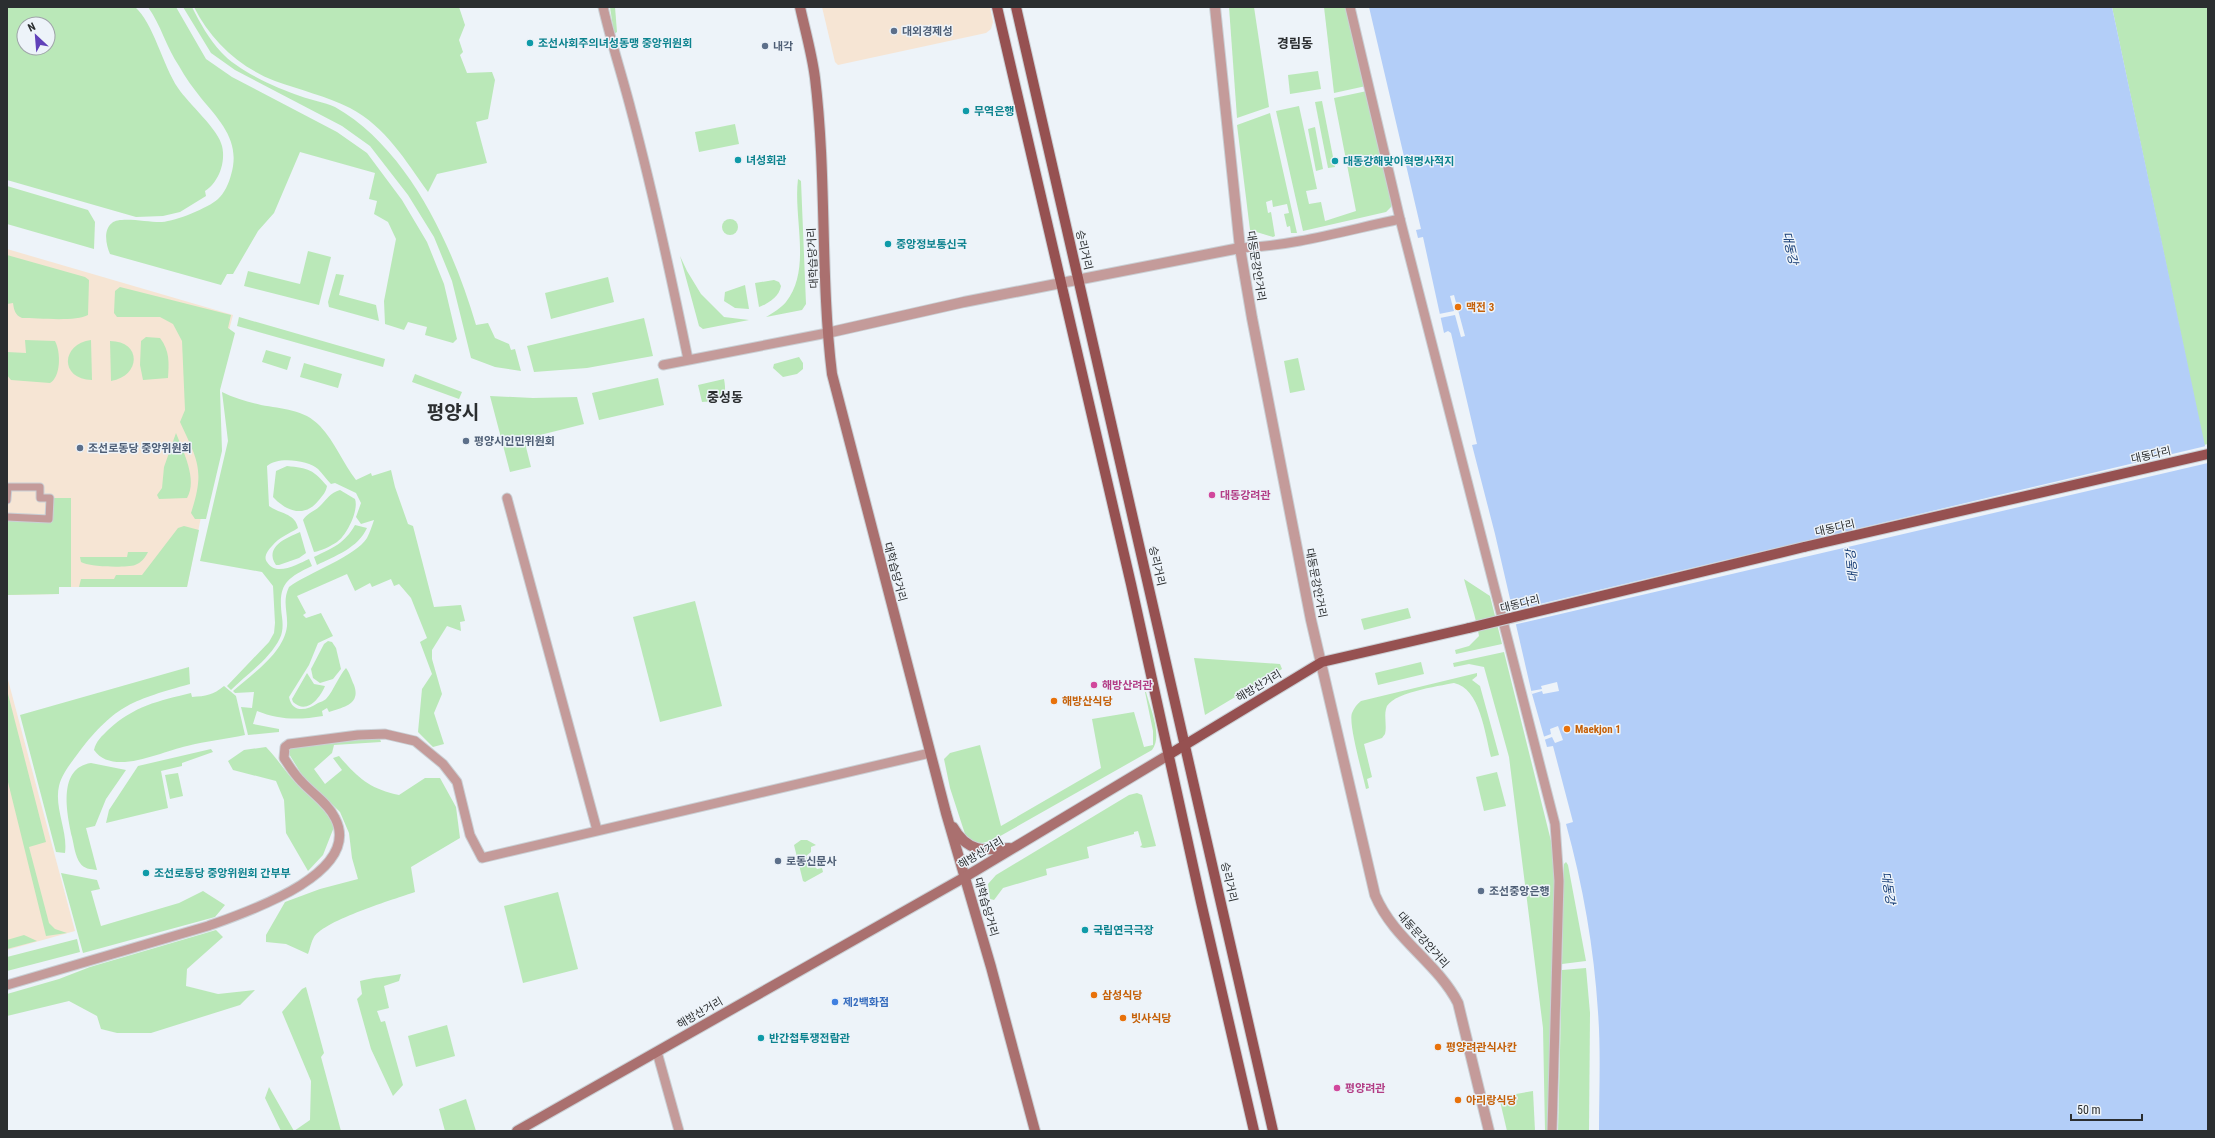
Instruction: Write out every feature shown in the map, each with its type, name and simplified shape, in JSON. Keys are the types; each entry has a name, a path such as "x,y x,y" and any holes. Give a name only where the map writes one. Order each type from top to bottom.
{"main road":[{"name":"대학습당거리","path":"800,7 815,78 827,333 832,374 946,814 965,877 1035,1131"},
{"path":"997,7 1062,282 1170,754 1201,902 1254,1131"},
{"name":"승리거리","path":"1016,7 1273,1131"},
{"name":"대동다리","path":"1469,628 1796,549 2208,454"},
{"name":"해방산거리","path":"517,1131 965,877 1322,662 1469,628"},
{"path":"946,814 957,834 968,846 987,851 1013,847"}],"street":[{"path":"603,7 612,48 635,124 671,277 688,359"},
{"name":"대동문강안거리","path":"1215,7 1240,248 1311,620 1375,895 1392,926 1448,986 1458,1003 1489,1131"},
{"path":"1350,7 1400,219 1555,824 1559,881 1552,1131"},
{"path":"663,365 827,333 1079,278 1240,248 1264,247 1400,219"},
{"path":"7,500 8,487 40,487 40,498 50,498 49,519 7,517"},
{"path":"507,498 597,830"},
{"path":"7,985 229,918 259,907 301,886 320,871 334,853 339,843 340,832 335,817 324,803 302,782 284,758 285,746 289,744 358,735 385,734 415,741 443,764 457,782 470,835 482,858 930,753"},
{"path":"657,1052 679,1131"}],"shaded area":[{"path":"822,7 990,7 993,22 991,29 986,33 838,65 835,62"},
{"path":"7,249 233,315 218,372 207,487 187,587 59,587 59,594 7,595"},
{"path":"7,676 75,931 7,950"}],"green space":[{"path":"7,7 135,7 153,33 167,68 178,88 220,140 223,152 222,165 218,177 205,191 206,196 180,212 163,216 136,217 7,180"},
{"path":"148,7 176,7 206,59 232,77 337,132 367,153 402,200 427,242 444,284 457,339 453,343 425,335 427,327 408,322 404,330 385,324 384,301 396,239 388,222 374,214 377,201 369,199 375,173 300,152 274,213 258,231 233,274 227,274 221,285 110,254 107,246 106,234 112,223 122,220 162,222 183,217 200,210 213,203 222,194 229,181 233,163 231,142 227,133 174,59 153,14"},
{"path":"183,7 192,7 213,42 228,59 237,66 280,88 335,107 361,125 385,148 406,174 425,202 441,233 455,264 476,325 488,323 495,338 509,344 511,350 515,349 521,371 495,367 471,358 452,281 434,237 408,195 370,146 342,126 235,70 211,53"},
{"path":"194,7 459,7 465,25 459,40 463,52 460,55 467,73 492,72 495,80 488,119 476,122 487,163 437,174 428,192 394,145 384,134 363,116 341,104 275,81 250,68 227,52 209,31"},
{"path":"610,7 615,7 617,32 614,34"},
{"path":"1229,7 1254,7 1269,107 1237,118"},
{"path":"1324,7 1348,7 1366,86 1334,93"},
{"path":"2112,7 2208,7 2208,444 2204,445"},
{"path":"1318,71 1321,89 1290,94 1288,75"},
{"path":"1367,91 1392,202 1391,207 1386,212 1303,231 1276,111 1299,106 1317,189 1306,191 1309,204 1321,202 1325,221 1356,211 1334,98"},
{"path":"1322,101 1335,167 1328,168 1315,102"},
{"path":"1270,113 1297,233 1291,233 1290,226 1287,227 1284,214 1289,213 1287,204 1273,207 1272,200 1266,202 1268,213 1271,212 1275,236 1273,237 1250,230 1237,125"},
{"path":"735,124 739,144 699,152 695,132"},
{"path":"1315,127 1323,169 1316,171 1308,129"},
{"path":"798,179 801,181 806,304 802,310 766,317 786,302 794,289 798,274 800,243 797,194"},
{"path":"7,186 88,210 95,222 94,249 7,224"},
{"path":"727,219 733,219 738,224 736,233 733,235 727,235 722,230 722,224"},
{"path":"308,251 331,257 319,305 244,286 248,271 300,284"},
{"path":"7,255 85,277 89,280 88,315 66,319 20,317 15,312 13,303 7,304"},
{"path":"680,256 701,294 724,317 749,320 703,329 699,326"},
{"path":"336,274 344,275 339,295 376,305 379,321 329,307 328,302"},
{"path":"608,277 614,302 551,319 545,293"},
{"path":"774,280 779,282 781,286 780,290 770,301 759,307 755,283"},
{"path":"745,285 749,309 735,308 724,301 725,292"},
{"path":"120,287 231,315 228,328 235,333 220,390 222,451 206,519 195,519 191,513 198,486 198,466 180,422 185,410 182,341 173,324 160,317 117,317 114,313 115,291"},
{"path":"239,317 385,359 383,367 237,326"},
{"path":"644,318 653,356 587,368 534,372 527,346"},
{"path":"146,337 160,338 166,348 169,367 168,378 143,380 140,365 141,341"},
{"path":"25,340 55,341 58,351 59,364 54,380 50,383 11,380 7,375 7,352 26,353"},
{"path":"91,340 92,380 81,378 74,374 69,368 68,361 69,354 74,348 81,343"},
{"path":"110,341 120,343 128,347 132,352 134,359 128,373 121,378 111,381"},
{"path":"266,350 291,357 287,370 262,362"},
{"path":"799,357 803,363 803,369 797,374 783,377 773,368 774,364"},
{"path":"1298,358 1305,390 1290,393 1284,361"},
{"path":"304,363 342,374 338,388 300,377"},
{"path":"415,374 462,392 459,399 412,382"},
{"path":"658,378 664,405 599,420 592,393"},
{"path":"724,379 724,396 718,400 702,402 698,385"},
{"path":"222,392 251,403 300,413 314,420 330,439 356,480 371,473 372,476 391,470 395,487 408,524 413,526 434,607 461,605 465,621 460,622 461,631 447,626 432,650 432,659 442,694 434,713 444,744 433,747 418,732 422,689 432,674 420,642 427,638 411,598 399,584 394,586 391,579 372,587 370,583 355,591 347,574 297,596 306,613 303,615 306,618 321,613 333,636 318,643 309,665 289,697 293,706 300,709 309,708 323,701 329,695 346,668 356,691 353,701 350,704 329,712 327,708 322,711 323,716 297,719 281,718 257,711 253,724 279,729 279,732 248,735 241,707 252,708 254,692 235,693 233,691 274,654 285,636 287,626 286,597 289,587 342,558 361,545 367,538 374,520 361,524 356,517 361,503 356,493 335,483 331,484 314,466 301,461 285,460 272,463 267,466 269,506 294,519 298,528 281,538 269,549 266,554 266,560 276,569 287,568 309,559 312,566 289,580 282,591 281,606 283,622 280,638 276,646 231,690 227,686 269,642 274,633 275,623 273,586 262,572 200,561 228,441"},
{"path":"490,396 533,398 577,397 584,424 524,439 531,467 510,472"},
{"path":"176,433 190,474 190,491 187,498 159,499 157,495 162,488 164,467"},
{"path":"287,466 305,469 314,473 327,486 325,492 314,506 302,511 296,511 284,506 273,497 276,471"},
{"path":"340,490 355,499 356,504 354,516 341,539 320,551 314,552 303,520 331,495"},
{"path":"50,498 71,498 71,587 59,587 59,594 7,595 7,517 49,519"},
{"path":"355,525 367,528 358,541 345,551 317,565 314,557 342,541 347,537"},
{"path":"184,526 199,530 187,587 79,587 81,579 114,579 116,575 142,575 178,528"},
{"path":"300,532 306,553 299,558 276,565 273,559 275,548 283,540"},
{"path":"128,552 148,552 139,563 130,566 99,566 85,564 81,562 80,557 127,557"},
{"path":"1464,579 1490,596 1502,644 1456,654 1455,650 1469,646 1479,636"},
{"path":"695,601 722,706 660,722 633,617"},
{"path":"1408,608 1411,618 1364,630 1361,619"},
{"path":"328,641 332,642 336,648 341,669 333,679 320,683 313,678 311,669 324,644"},
{"path":"1504,652 1553,849 1555,883 1547,1131 1545,1131 1543,1028 1509,757 1484,667 1469,664 1454,667 1453,663"},
{"path":"1194,658 1280,664 1282,669 1205,715"},
{"path":"1421,662 1424,674 1378,685 1375,673"},
{"path":"189,667 190,684 154,695 127,706 104,723 70,764 60,781 58,794 59,811 65,836 65,853 56,852 20,715"},
{"path":"307,673 314,684 325,686 316,700 308,706 303,707 298,706 292,699"},
{"path":"1477,673 1477,676 1472,680 1480,686 1499,755 1491,757 1484,725 1476,703 1470,693 1463,687 1454,683 1427,688 1405,695 1389,703 1385,712 1385,734 1382,738 1364,744 1372,777 1367,779 1369,788 1366,789 1356,750 1351,719 1352,713 1358,703 1361,701"},
{"path":"224,686 236,696 245,735 194,744 152,757 125,762 102,758 94,750 98,741 108,730 127,715 137,710 157,702 191,693 192,697 209,694"},
{"path":"7,690 46,842 29,847 49,923 55,929 67,933 46,936 7,778"},
{"path":"1145,692 1153,714 1156,730 1155,744 1152,750 995,839 978,843 968,838 965,834 950,788 944,759 950,753 980,745 1001,826 1101,768 1092,719 1134,712 1144,747 1153,745 1153,731"},
{"path":"356,738 380,739 381,742 334,745 332,753 314,769 325,784 342,770 333,758 339,756 352,771 365,782 389,793 399,795 425,778 440,778 456,807 460,838 411,867 415,892 346,917 321,930 314,937 308,954 286,944 266,942 266,935 285,902 320,889 358,879 352,858 349,833 340,812 302,775 289,754 290,749 294,746"},
{"path":"266,747 299,787 322,808 331,820 334,827 323,855 308,871 286,833 284,800 276,781 233,770 228,761 244,750"},
{"path":"211,749 213,752 182,763 182,766 161,771 168,808 106,823 109,810 138,766"},
{"path":"91,763 126,770 106,799 95,826 86,828 97,870 85,868 78,860 70,827 67,805 67,793 73,773 80,767"},
{"path":"1497,772 1506,806 1484,811 1476,777"},
{"path":"178,773 183,796 170,799 165,775"},
{"path":"1137,793 1142,795 1156,846 1144,848 1140,847 1142,845 1138,831 1134,832 1134,834 1087,847 1089,858 1046,869 1047,875 1003,888 994,900 990,899 988,884 996,875 1129,795"},
{"path":"801,840 807,840 816,845 811,847 811,852 806,856 809,866 814,865 817,869 822,868 823,872 805,882 803,881 794,845"},
{"path":"1566,862 1568,865 1586,961 1562,964 1564,864"},
{"path":"61,873 97,880 100,889 91,891 101,926 179,903 203,891 225,905 215,917 83,953"},
{"path":"558,892 578,969 523,983 504,906"},
{"path":"216,930 223,937 187,969 186,986 218,994 255,990 240,1005 151,1033 117,1033 101,1029 97,1016 69,1001 7,1016 7,994 59,979 90,967"},
{"path":"24,935 37,941 7,949 7,940"},
{"path":"77,939 80,952 7,971 7,957"},
{"path":"1586,968 1590,1013 1589,1131 1558,1131 1562,970"},
{"path":"401,974 399,981 384,986 389,1008 377,1011 381,1022 385,1021 403,1085 393,1096 371,1049 357,999 362,994 360,981"},
{"path":"306,987 324,1053 321,1057 341,1131 294,1131 310,1120 311,1081 282,1012 302,989"},
{"path":"447,1025 455,1056 416,1067 408,1036"},
{"path":"269,1087 294,1131 281,1131 265,1098"},
{"path":"1533,1091 1535,1131 1507,1131 1499,1097"},
{"path":"466,1099 476,1131 445,1131 439,1109"}],"water":[{"name":"대동강","path":"1369,7 2112,7 2208,460 2208,1131 1599,1131 1599,1027 1594,964 1578,871 1566,824 1573,822 1553,746 1547,747 1532,694 1495,534 1472,445 1477,444 1451,333 1448,331 1444,333 1423,237 1418,238 1416,230 1421,229"}],"pier":[{"path":"1454,295 1465,336 1461,337 1455,315 1440,318 1439,314 1454,311 1450,296"},
{"path":"2206,446 2208,463 1513,625 1510,611"},
{"path":"1557,682 1559,691 1543,694 1542,691 1532,694 1531,691 1542,689 1541,686"},
{"path":"1558,726 1563,740 1555,743 1552,737 1544,740 1543,737 1551,734 1550,729"}],"place":[{"name":"대외경제성","path":"894,31"},
{"name":"조선사회주의녀성동맹 중앙위원회","path":"530,43"},
{"name":"내각","path":"765,46"},
{"name":"무역은행","path":"966,111"},
{"name":"녀성회관","path":"738,160"},
{"name":"대동강해맞이혁명사적지","path":"1335,161"},
{"name":"중앙정보통신국","path":"888,244"},
{"name":"맥전 3","path":"1458,307"},
{"name":"평양시인민위원회","path":"466,441"},
{"name":"조선로동당 중앙위원회","path":"80,448"},
{"name":"대동강려관","path":"1212,495"},
{"name":"해방산려관","path":"1094,685"},
{"name":"해방산식당","path":"1054,701"},
{"name":"Maekjon 1","path":"1567,729"},
{"name":"로동신문사","path":"778,861"},
{"name":"조선로동당 중앙위원회 간부부","path":"146,873"},
{"name":"조선중앙은행","path":"1481,891"},
{"name":"국립연극극장","path":"1085,930"},
{"name":"삼성식당","path":"1094,995"},
{"name":"제2백화점","path":"835,1002"},
{"name":"빗사식당","path":"1123,1018"},
{"name":"반간첩투쟁전람관","path":"761,1038"},
{"name":"평양려관식사칸","path":"1438,1047"},
{"name":"평양려관","path":"1337,1088"},
{"name":"아리랑식당","path":"1458,1100"}],"district":[{"name":"경림동","path":"1295,43"},
{"name":"중성동","path":"725,397"},
{"name":"평양시","path":"453,412"}]}
